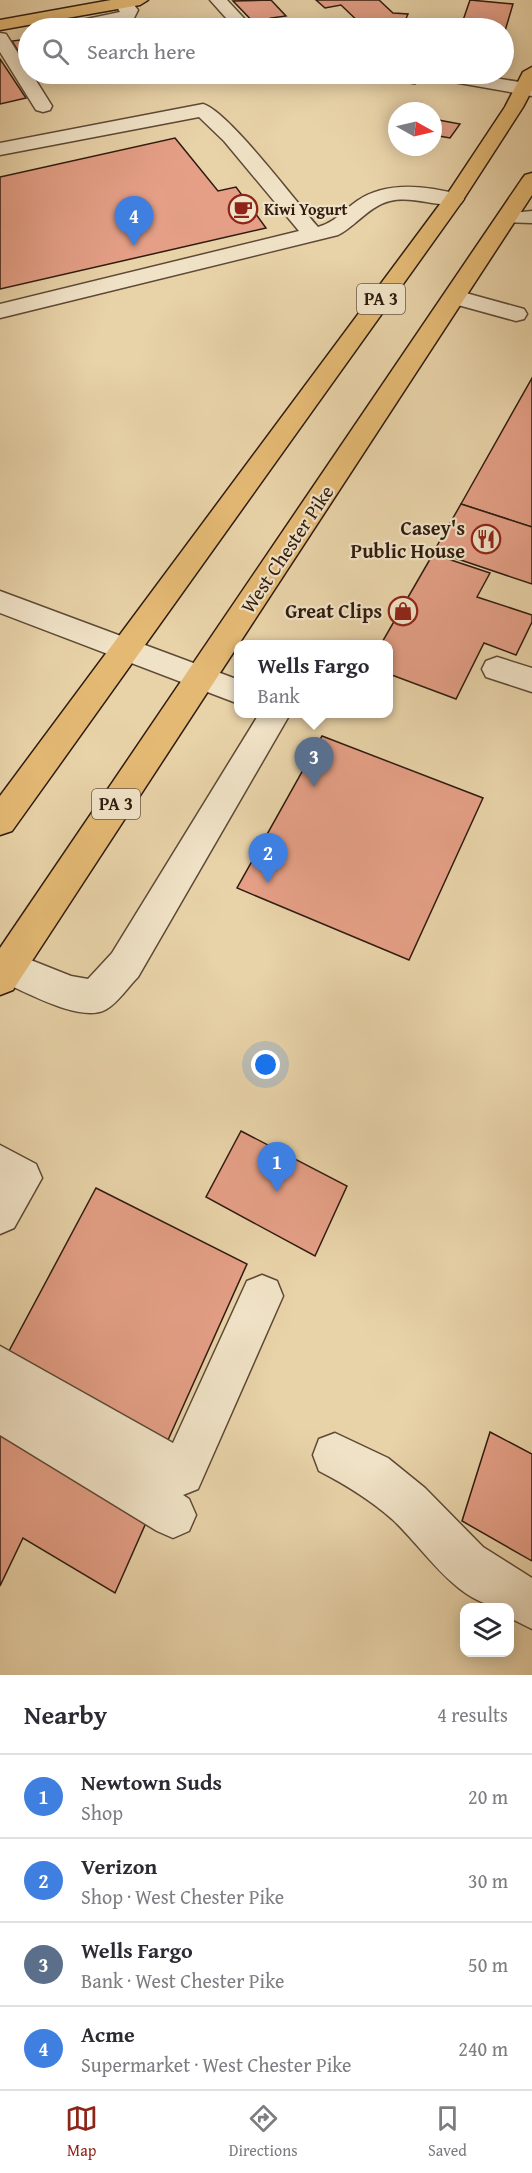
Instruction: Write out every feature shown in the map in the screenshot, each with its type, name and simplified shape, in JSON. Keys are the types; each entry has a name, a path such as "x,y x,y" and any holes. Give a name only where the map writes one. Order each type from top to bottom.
{"main road":[{"path":"0,25 18,24"},
{"name":"PA 3","path":"0,821 453,199 529,83"},
{"name":"West Chester Pike","path":"4,972 455,297 520,217 532,179"}],"lane":[{"path":"218,0 235,18"},
{"path":"111,18 127,16 128,1"},
{"path":"0,38 18,66"},
{"path":"514,81 529,83"},
{"path":"30,84 44,106"},
{"path":"0,149 203,110 231,137 312,233"},
{"path":"0,311 340,226 366,204 389,195 418,193 453,199"},
{"path":"455,297 516,314"},
{"path":"0,602 234,690"},
{"path":"497,669 532,681"},
{"path":"4,972 69,993 95,997 125,965 273,718"},
{"path":"0,1165 22,1179 0,1214"},
{"path":"0,1368 182,1473 262,1296"},
{"path":"0,1410 173,1515"},
{"path":"335,1455 372,1474 410,1504 466,1564 532,1605"}],"building":[{"path":"271,0 286,16 249,18 233,1"},
{"path":"316,0 379,0 393,13 408,14 406,18 355,18 341,5 325,8"},
{"path":"470,0 513,4 509,18 464,18"},
{"path":"18,40 18,51 12,41"},
{"path":"0,59 26,98 0,104"},
{"path":"442,121 460,124 450,138 442,137"},
{"path":"175,138 218,191 236,187 266,228 0,289 0,177"},
{"path":"532,378 532,527 461,504"},
{"name":"Casey's Public House","path":"461,504 532,527 532,584 434,551"},
{"path":"433,554 490,573 477,597 532,615 532,622 516,655 484,643 456,699 393,675 393,640 383,640"},
{"path":"322,736 483,798 409,960 237,888"},
{"path":"241,1131 347,1186 315,1256 206,1197"},
{"path":"96,1188 247,1264 168,1440 9,1351"},
{"path":"0,1430 149,1516 115,1593 23,1538 0,1586"},
{"path":"490,1432 532,1454 532,1561 462,1521"}],"place":[{"name":"Kiwi Yogurt","path":"243,209"},
{"name":"Acme","path":"134,246"},
{"name":"Casey's Public House","path":"486,539"},
{"name":"Great Clips","path":"403,611"},
{"name":"Wells Fargo","path":"314,787"},
{"name":"Verizon","path":"268,883"},
{"name":"Newtown Suds","path":"277,1192"}]}
